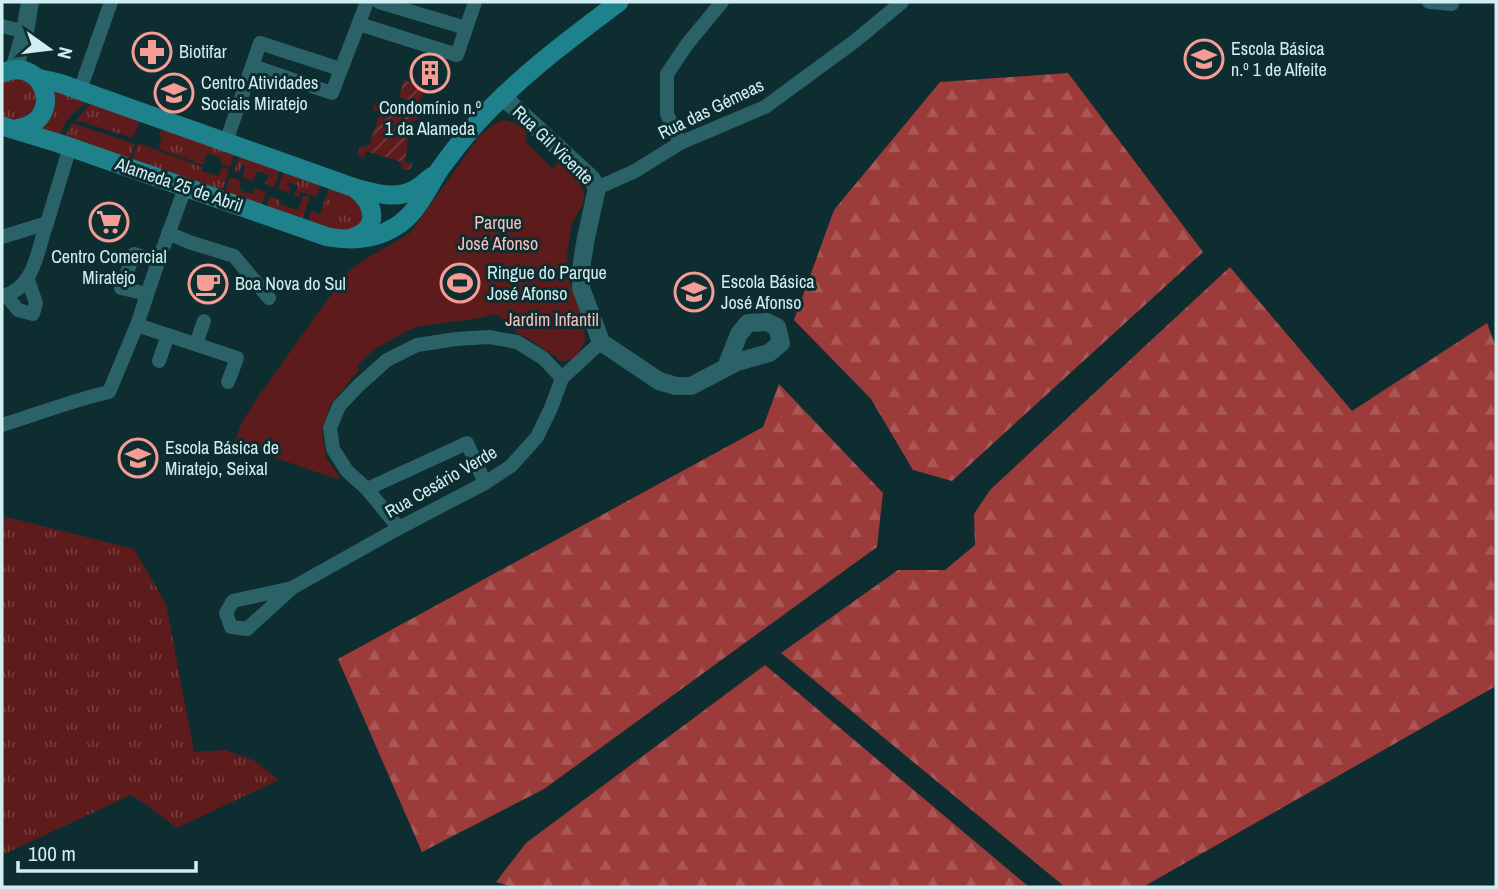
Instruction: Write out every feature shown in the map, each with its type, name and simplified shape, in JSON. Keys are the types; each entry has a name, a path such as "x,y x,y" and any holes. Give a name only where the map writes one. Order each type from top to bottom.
{"main road":[{"path":"8,71 26,71 37,78 80,90 355,188 382,195 396,195 414,190 439,171 472,128 502,96 546,57 619,2"},
{"name":"Alameda 25 de Abril","path":"9,128 32,125 43,111 45,93 37,78"},
{"name":"Alameda 25 de Abril","path":"9,128 343,240 362,239 382,234 395,227 409,216 439,171"},
{"path":"343,240 358,236 366,230 371,221 370,205 365,196 355,188"}],"street":[{"path":"8,71 25,32 28,2"},
{"path":"80,90 111,2"},
{"path":"253,66 332,93 367,2"},
{"path":"379,2 466,29"},
{"path":"359,24 457,55 475,2"},
{"path":"680,143 667,114 667,74 688,43 722,2"},
{"name":"Rua das Gémeas","path":"597,188 635,171 680,143 765,107 855,41 902,2"},
{"path":"1429,2 1452,2"},
{"path":"2,26 25,32"},
{"path":"226,142 261,43 340,69"},
{"name":"Rua Gil Vicente","path":"502,96 591,178 597,188 582,262 581,288 601,342"},
{"path":"28,280 36,303 33,314 18,310 4,295 17,290 28,280 70,147"},
{"path":"2,425 109,392 137,325 185,188"},
{"path":"2,237 47,223"},
{"path":"168,233 233,256 270,298"},
{"path":"147,294 121,288 134,254 158,262"},
{"path":"196,344 204,321"},
{"path":"137,325 237,358 228,382"},
{"path":"159,361 168,335"},
{"path":"399,528 332,449 330,428 339,406 387,360 417,345 489,337 517,342 543,358 562,378"},
{"path":"601,342 659,381 676,386 691,386 726,367"},
{"name":"Rua Cesário Verde","path":"292,588 485,483 511,466 537,437 562,378 601,342"},
{"path":"367,489 467,443 485,483"}],"green space":[{"path":"1068,73 1203,252 952,481 913,470 871,399 794,320 834,210 940,82"},
{"path":"6,77 34,82 39,107 21,121 2,116 2,80"},
{"path":"404,80 425,87 419,103 399,97"},
{"path":"54,90 89,100 67,120 60,137 44,130 43,126"},
{"path":"378,98 376,107 413,117 416,109 419,119 410,122 405,163 413,163 410,169 402,170 401,162 366,151 364,159 358,155 359,148 369,145 381,110 372,111"},
{"path":"92,102 141,118 133,138 76,120"},
{"name":"Parque José Afonso","path":"504,120 527,131 525,141 553,169 559,162 579,182 584,193 583,204 572,223 567,254 568,277 584,323 585,341 576,357 561,361 518,334 510,324 495,314 415,327 373,350 357,366 359,370 330,405 322,430 326,457 340,478 234,444 241,424 255,401 345,275 359,263 410,233 481,134"},
{"path":"72,123 135,144 129,162 63,140"},
{"path":"163,125 236,151 230,167 220,164 222,159 207,153 203,165 159,149"},
{"path":"138,143 202,167 201,171 219,176 222,167 229,170 221,194 132,161"},
{"path":"240,153 281,167 274,188 265,184 269,175 257,171 253,181 242,177 246,165 242,164 239,173 234,172"},
{"path":"285,168 322,181 316,197 301,192 299,197 294,195 298,186 288,182 287,185 291,187 289,193 278,189"},
{"path":"230,177 241,181 239,190 252,194 255,188 266,192 261,208 224,196"},
{"path":"330,184 345,190 366,212 357,233 307,224 311,211 320,214"},
{"path":"270,196 280,200 279,204 298,210 303,196 310,197 301,222 265,210"},
{"path":"1230,267 1352,411 1487,323 1496,347 1496,686 1143,887 1065,887 781,653 898,570 945,570 975,545 974,514 990,490"},
{"path":"779,384 883,493 877,547 544,789 422,852 338,659 763,427"},
{"path":"2,516 134,549 166,604 194,752 225,750 253,760 279,780 177,828 131,795 2,855"},
{"path":"765,665 1029,887 513,887 496,882 526,843"}],"place":[{"name":"Biotifar","path":"152,52"},
{"name":"Escola Básica n.º 1 de Alfeite","path":"1204,59"},
{"name":"Condomínio n.º 1 da Alameda","path":"430,73"},
{"name":"Centro Atividades Sociais Miratejo","path":"174,93"},
{"name":"Centro Comercial Miratejo","path":"109,222"},
{"name":"Ringue do Parque José Afonso","path":"460,283"},
{"name":"Boa Nova do Sul","path":"208,284"},
{"name":"Escola Básica José Afonso","path":"694,292"},
{"name":"Escola Básica de Miratejo, Seixal","path":"138,458"}],"park label":[{"name":"Jardim Infantil","path":"552,320"}]}
